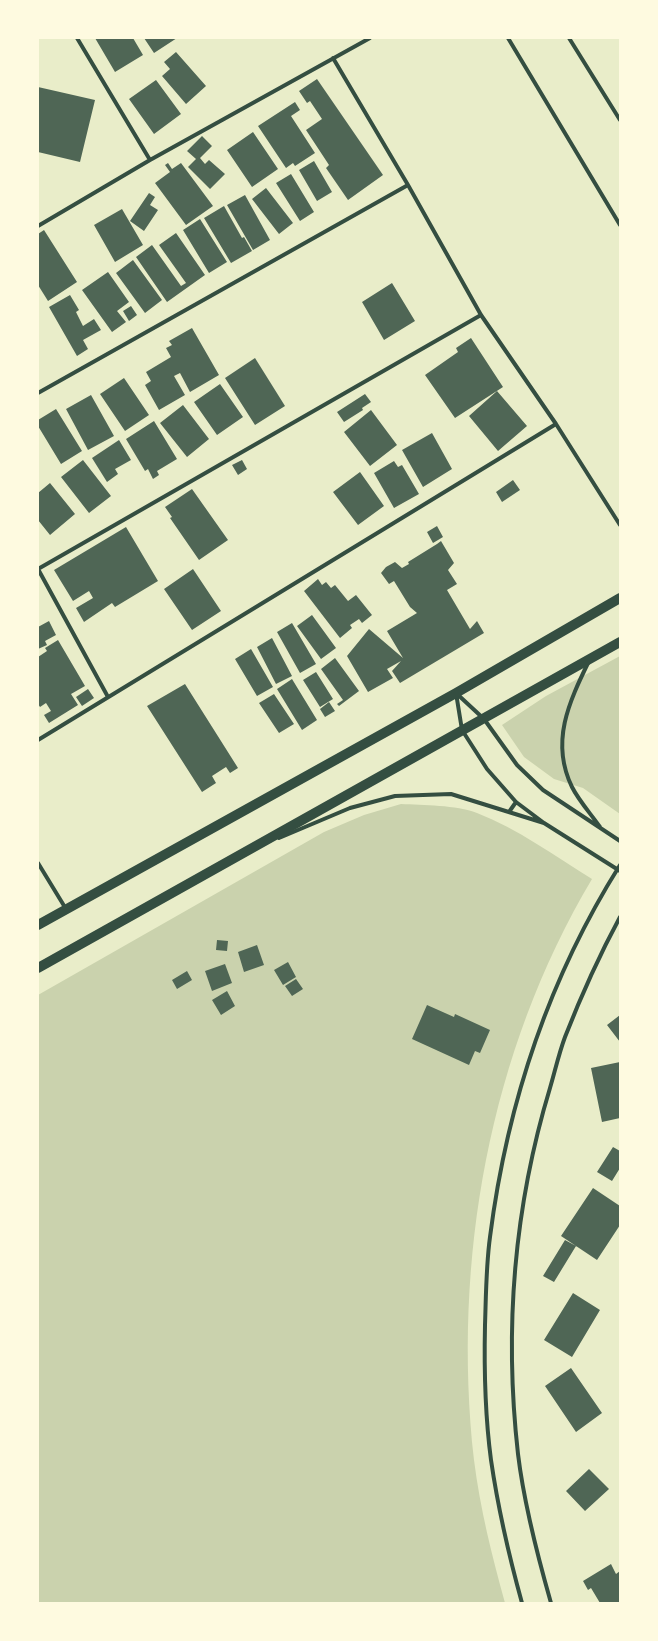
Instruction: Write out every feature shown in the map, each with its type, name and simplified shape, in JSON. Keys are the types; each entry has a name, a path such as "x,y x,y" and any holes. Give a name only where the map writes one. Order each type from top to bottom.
{"main road":[{"path":"38,925 456,693 620,598"},
{"path":"38,968 620,642"}],"street":[{"path":"77,38 150,160"},
{"path":"38,226 150,160 370,38"},
{"path":"508,38 620,225"},
{"path":"569,38 620,120"},
{"path":"333,58 408,185 481,314 556,424 620,525"},
{"path":"38,393 408,185"},
{"path":"108,697 38,569 481,314"},
{"path":"38,740 556,424"},
{"path":"590,659 571,698 562,735 563,762 572,787 602,829"},
{"path":"456,693 484,718 517,765 543,790 620,841"},
{"path":"456,693 462,730 487,769 516,802 544,823 619,870"},
{"path":"246,852 350,808 395,796 451,794 544,823"},
{"path":"509,812 516,802"},
{"path":"38,863 66,910"},
{"path":"522,1603 499,1508 491,1459 486,1410 484,1358 486,1293 490,1239 499,1179 513,1114 539,1029 575,944 601,895 619,870 620,865"},
{"path":"551,1603 535,1547 517,1440 512,1357 513,1294 517,1241 525,1184 540,1121 564,1038 599,956 620,918"}],"green space":[{"path":"620,656 620,814 583,788 554,779 524,757 502,725 546,696"},
{"path":"401,804 459,808 477,813 522,835 592,879 556,945 527,1015 504,1086 486,1160 475,1234 469,1310 469,1385 474,1460 487,1532 505,1603 38,1603 38,995 324,832 364,815"}],"building":[{"path":"95,38 133,38 143,55 115,72"},
{"path":"144,38 177,38 154,53"},
{"path":"176,52 206,86 186,104 162,76 170,69 164,62"},
{"path":"317,79 383,175 348,200 326,168 329,165 306,130 322,119 310,101 307,103 299,91"},
{"path":"156,80 181,114 154,134 129,99"},
{"path":"38,87 95,100 80,162 38,152"},
{"path":"295,102 300,110 291,116 315,153 295,166 293,163 286,168 258,126"},
{"path":"253,132 278,169 252,187 227,150"},
{"path":"202,136 212,146 200,158 205,164 209,160 225,174 210,189 188,167 196,159 187,151"},
{"path":"314,161 332,192 317,201 299,170"},
{"path":"168,163 172,169 181,163 213,206 186,225 155,183 170,172 165,165"},
{"path":"291,174 314,212 300,221 276,183"},
{"path":"266,188 293,223 279,234 252,199"},
{"path":"149,193 155,197 150,205 158,210 144,231 130,221"},
{"path":"245,195 270,240 253,250 227,205"},
{"path":"224,206 242,238 244,237 252,251 231,263 204,218"},
{"path":"122,209 143,245 115,262 94,225"},
{"path":"200,219 227,262 209,273 183,230"},
{"path":"44,230 77,282 48,301 38,285 38,234"},
{"path":"176,233 205,275 167,302 136,257 152,245 181,286 186,283 159,245"},
{"path":"133,260 162,300 145,313 116,273"},
{"path":"108,272 129,302 117,311 126,322 112,332 82,290"},
{"path":"392,283 415,321 384,340 362,302"},
{"path":"70,295 79,310 76,312 83,326 94,319 101,330 83,340 88,349 77,356 49,307"},
{"path":"131,306 137,315 129,321 123,311"},
{"path":"192,328 219,375 190,392 180,373 174,376 185,395 159,410 145,385 151,381 146,372 171,357 166,348 172,345 169,341"},
{"path":"471,338 503,387 455,418 425,375 458,352 456,348"},
{"path":"255,358 285,406 255,425 225,378"},
{"path":"124,378 149,415 125,431 100,394"},
{"path":"220,384 243,417 217,435 194,402"},
{"path":"497,391 527,426 498,451 469,416"},
{"path":"365,394 371,402 362,408 363,410 344,422 337,412"},
{"path":"91,395 114,436 88,450 66,409"},
{"path":"183,405 209,439 187,457 160,423"},
{"path":"56,409 82,451 61,464 38,426 38,420"},
{"path":"371,410 397,445 370,466 344,432"},
{"path":"154,421 177,459 157,471 159,475 153,479 148,469 145,471 126,439"},
{"path":"432,433 452,469 423,487 402,450"},
{"path":"119,440 131,460 115,469 118,474 107,482 92,458"},
{"path":"83,460 111,496 89,513 61,477"},
{"path":"242,460 247,469 238,475 232,465"},
{"path":"394,461 398,467 402,465 419,494 394,508 374,473"},
{"path":"360,472 384,506 358,525 333,492"},
{"path":"513,480 520,490 502,502 496,492"},
{"path":"50,483 75,514 50,535 38,520 38,493"},
{"path":"192,489 228,540 199,560 170,518 172,517 165,507"},
{"path":"437,526 443,537 433,543 427,532"},
{"path":"126,527 158,581 115,607 112,603 84,622 76,608 93,598 89,591 73,601 54,570"},
{"path":"441,541 454,563 448,570 457,584 447,590 470,629 477,621 484,633 400,683 392,671 401,661 387,669 393,678 368,692 347,656 369,629 403,658 387,631 417,613 410,607 394,581 389,584 381,573 386,567 395,562 402,568 409,564 408,562"},
{"path":"193,569 221,611 192,630 164,589"},
{"path":"318,579 322,585 326,582 331,588 335,585 348,601 356,595 372,615 362,623 359,619 350,625 352,628 340,638 304,591"},
{"path":"312,615 336,648 321,659 297,626"},
{"path":"49,621 56,635 45,641 47,645 38,649 38,627"},
{"path":"292,623 316,664 300,673 277,632"},
{"path":"272,638 292,676 276,684 257,647"},
{"path":"58,640 85,686 71,694 78,705 49,723 44,715 51,711 46,703 40,707 38,704 38,657 47,651 45,648"},
{"path":"251,649 273,687 257,696 235,659"},
{"path":"335,658 359,691 339,706 337,704 343,700 321,669"},
{"path":"316,672 333,699 320,707 303,680"},
{"path":"292,679 317,720 302,730 277,689"},
{"path":"185,684 238,768 230,773 226,767 212,776 216,783 202,792 147,706"},
{"path":"88,689 94,698 82,706 76,697"},
{"path":"274,694 294,724 279,733 259,703"},
{"path":"329,702 335,711 325,717 320,709"},
{"path":"217,940 228,941 227,951 216,950"},
{"path":"257,945 264,965 244,972 238,952"},
{"path":"288,962 296,977 283,985 274,970"},
{"path":"225,964 232,983 212,991 205,971"},
{"path":"187,971 192,980 177,989 172,980"},
{"path":"296,979 303,989 292,996 285,986"},
{"path":"227,991 235,1006 221,1015 212,1000"},
{"path":"427,1005 454,1017 455,1014 490,1030 480,1053 475,1051 469,1065 412,1039"},
{"path":"620,1015 620,1042 607,1025"},
{"path":"620,1062 620,1118 602,1122 591,1068"},
{"path":"613,1147 620,1151 620,1168 612,1181 597,1172"},
{"path":"593,1188 620,1206 620,1225 597,1260 561,1236"},
{"path":"565,1240 576,1246 554,1282 543,1276"},
{"path":"573,1293 600,1310 572,1357 544,1340"},
{"path":"571,1368 602,1413 576,1432 545,1386"},
{"path":"589,1469 609,1489 585,1511 566,1491"},
{"path":"611,1564 616,1574 620,1571 620,1603 600,1603 591,1588 588,1590 583,1581"}]}
